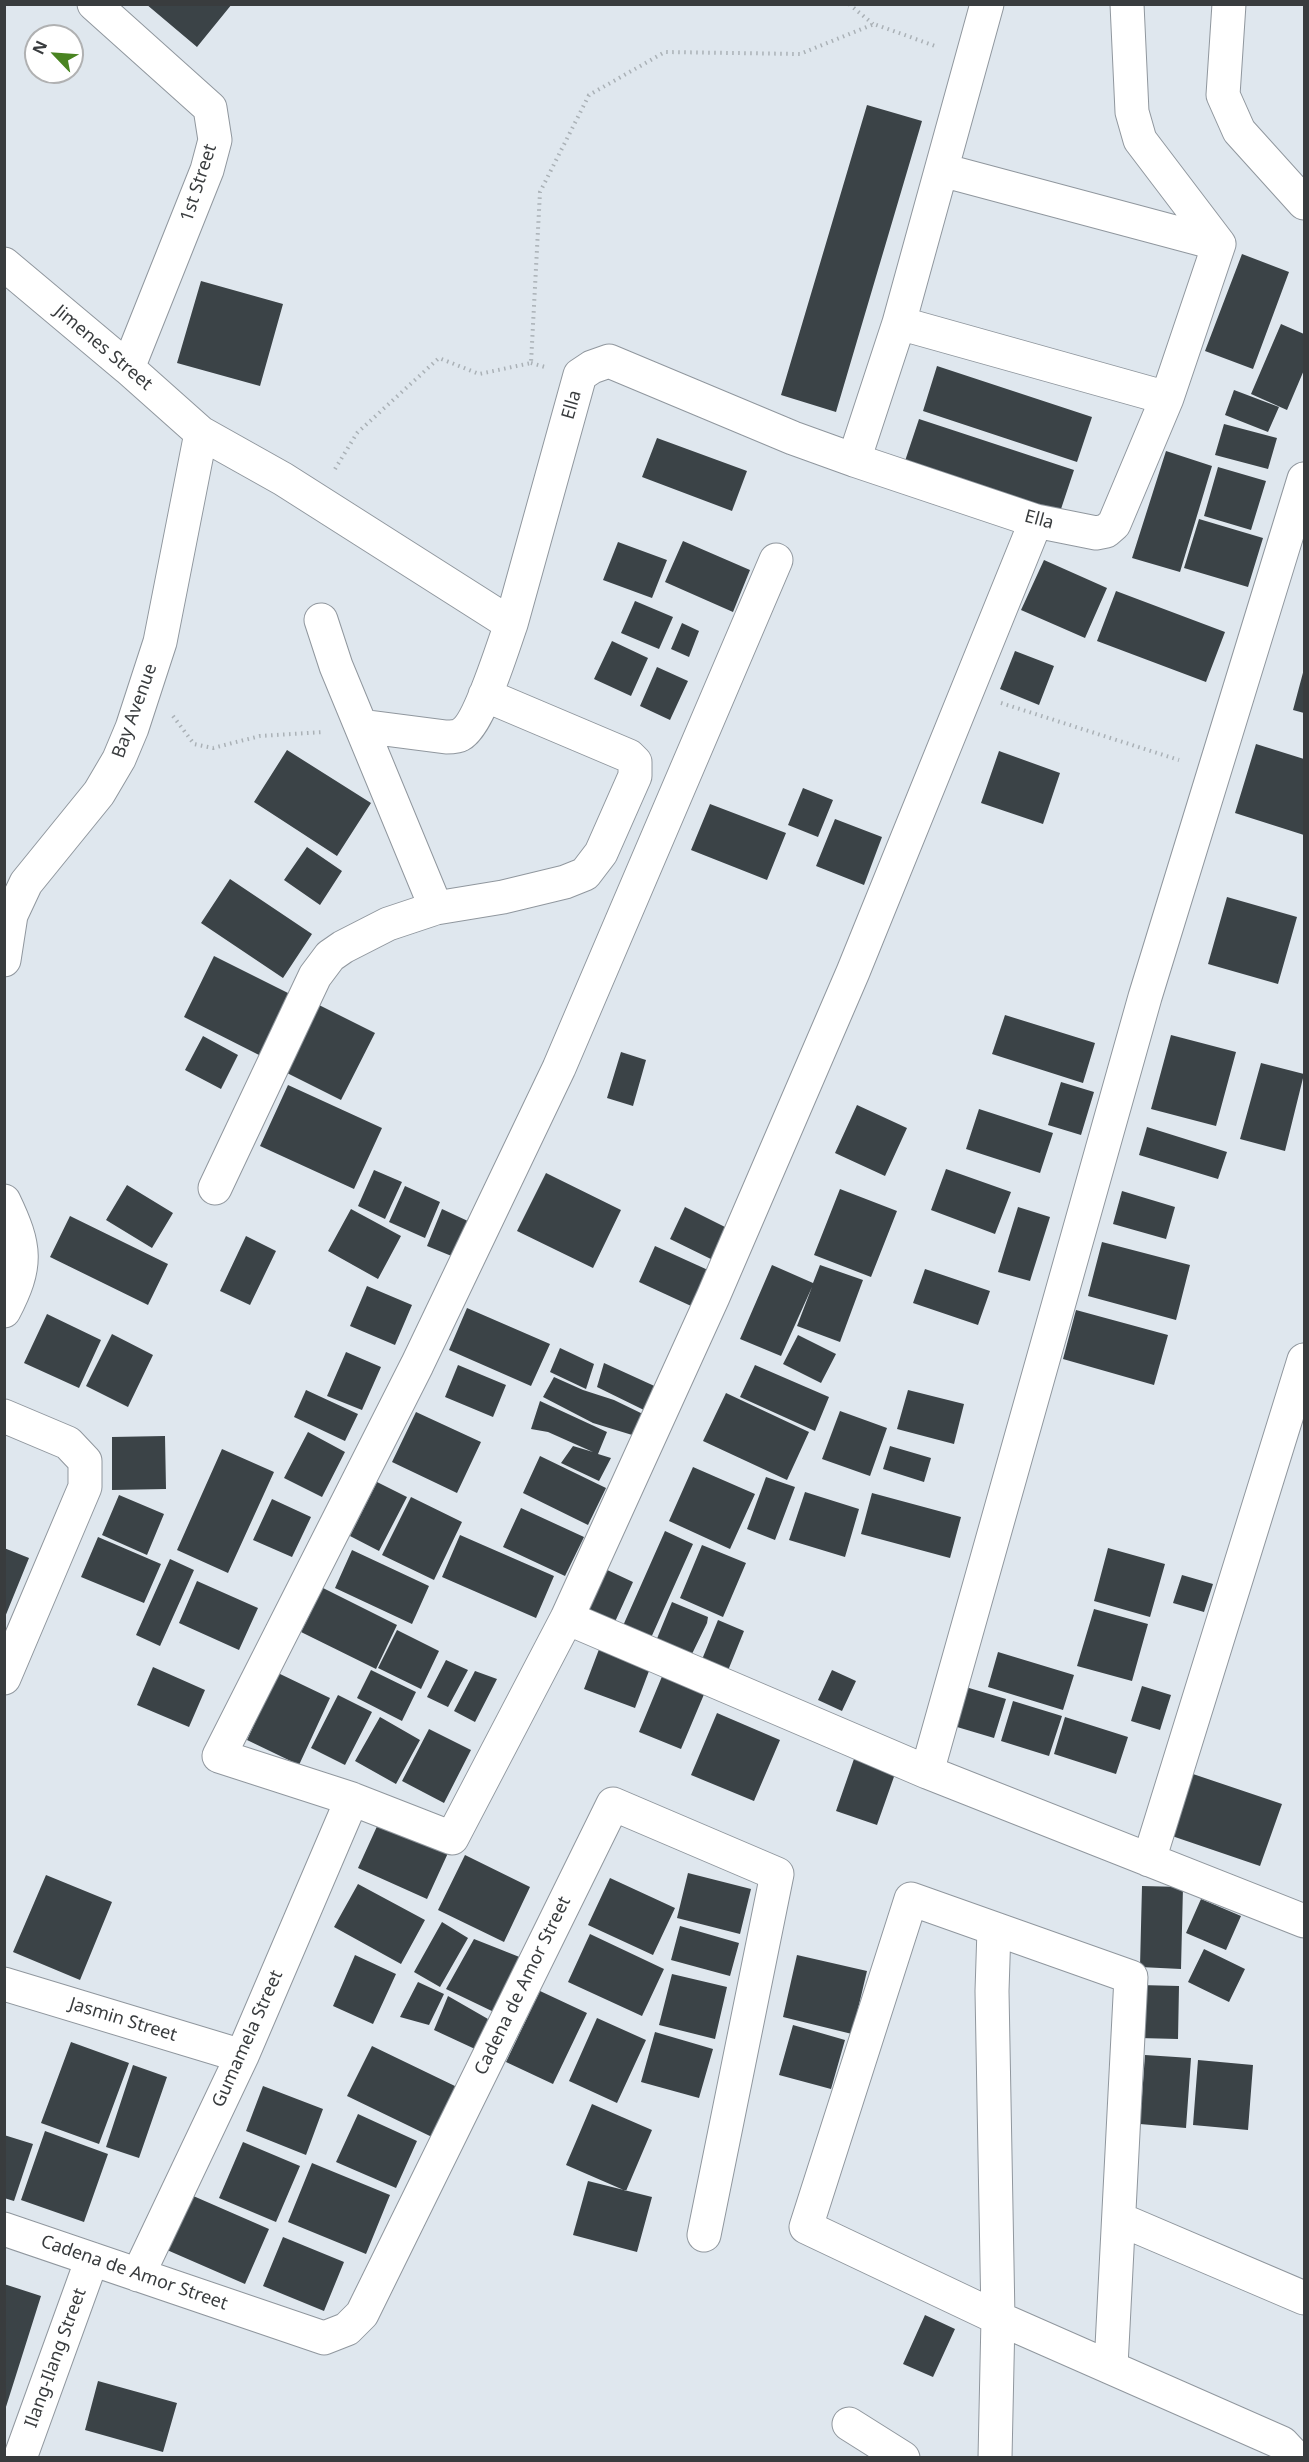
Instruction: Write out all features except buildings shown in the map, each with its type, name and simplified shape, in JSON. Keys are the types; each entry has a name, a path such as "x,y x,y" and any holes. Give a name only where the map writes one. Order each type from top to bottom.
{"street":[{"name":"1st Street","path":"94,4 210,108 214,140 207,170 128,368"},
{"path":"854,460 899,323 987,4"},
{"path":"1127,4 1132,112 1140,140 1220,244"},
{"path":"1229,4 1223,95 1239,131 1305,202"},
{"path":"942,170 1220,244"},
{"path":"899,323 1167,399 1220,244"},
{"name":"Jimenes Street","path":"4,264 128,368 201,433"},
{"name":"Ella","path":"361,726 446,737 460,736 471,724 485,695 511,624 580,375 592,367 609,361 793,438 854,460 1036,521 1096,533 1106,531 1114,524 1167,399"},
{"path":"201,433 283,479 511,624"},
{"name":"Bay Avenue","path":"4,960 11,915 26,884 99,793 119,759 160,642 201,433"},
{"path":"927,1772 1145,997 1305,479"},
{"path":"776,560 559,1068 417,1365 219,1756 352,1799 452,1838 567,1618 712,1297 853,972 1036,521"},
{"path":"321,620 336,666 435,908"},
{"path":"215,1188 315,976 330,956 388,924 435,908 503,897 565,882 585,874 601,853 635,776 635,762 628,756 485,695"},
{"path":"4,1201 17,1227 24,1261 16,1289 4,1311"},
{"path":"1149,1860 1305,1360"},
{"path":"4,1416 68,1443 85,1461 85,1487 4,1678"},
{"path":"567,1618 927,1772 1305,1921"},
{"name":"Gumamela Street","path":"138,2276 242,2056 352,1799"},
{"name":"Cadena de Amor Street","path":"4,2229 324,2338 347,2330 362,2314 613,1804 777,1874 704,2235"},
{"path":"1111,2366 1131,1977 911,1899 806,2227 998,2318 1282,2443 1299,2456"},
{"path":"994,1929 992,1991 998,2318 995,2457"},
{"name":"Jasmin Street","path":"4,1984 242,2056"},
{"path":"1119,2219 1305,2298"},
{"name":"Ilang-Ilang Street","path":"20,2457 92,2259"},
{"path":"849,2424 903,2457"}],"path":[{"path":"849,4 874,24 973,59"},
{"path":"334,471 357,433 439,358 479,374 531,363 540,192 589,95 665,52 800,54 874,24"},
{"path":"148,681 194,744 213,748 260,736 303,734 361,726"},
{"path":"966,692 1214,771"}]}
